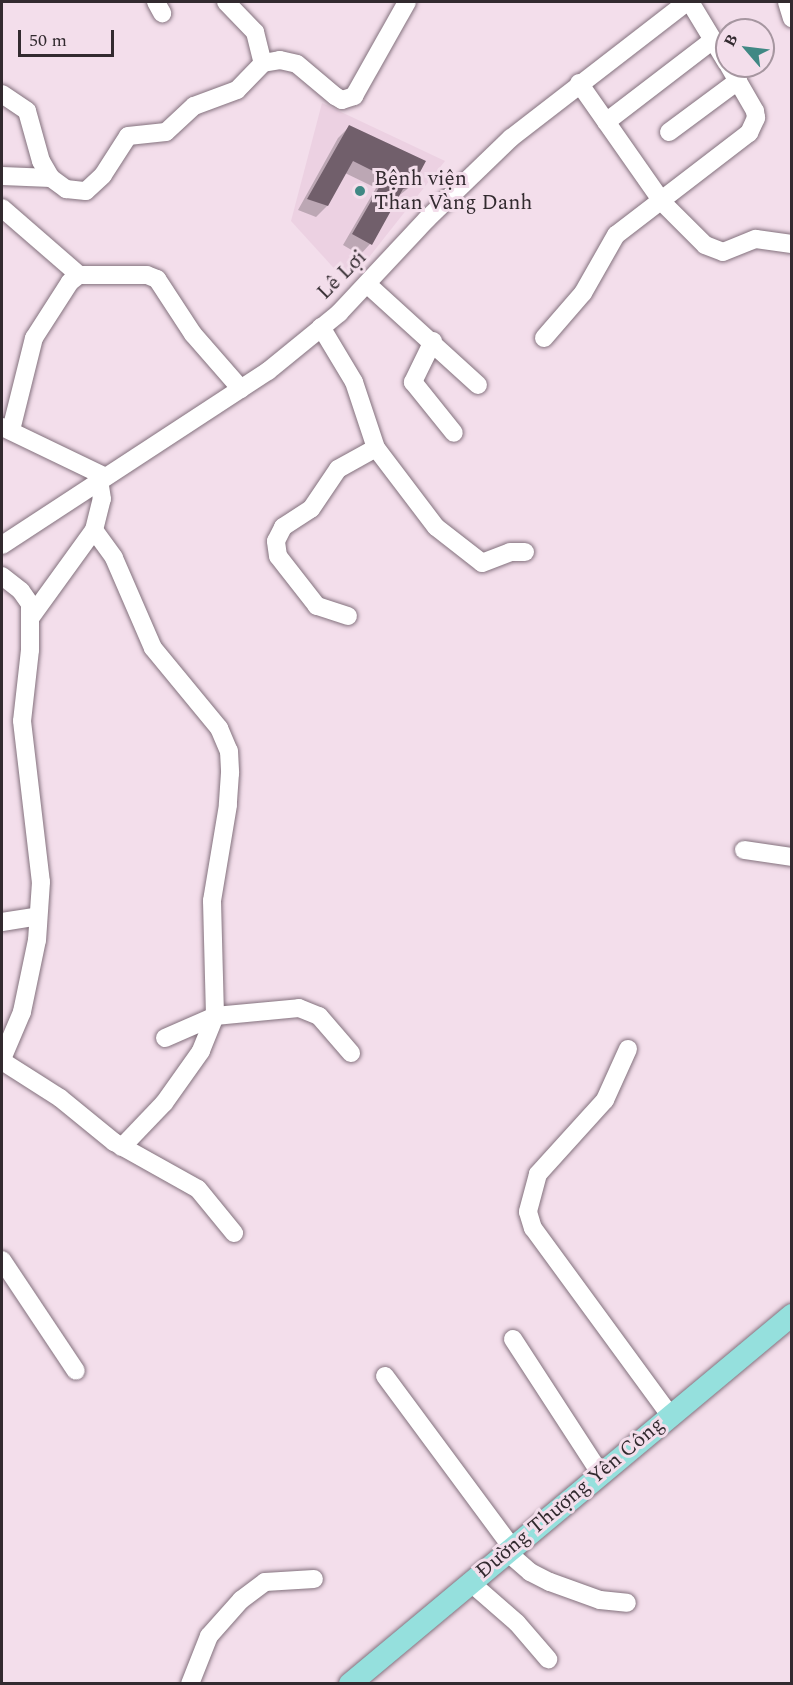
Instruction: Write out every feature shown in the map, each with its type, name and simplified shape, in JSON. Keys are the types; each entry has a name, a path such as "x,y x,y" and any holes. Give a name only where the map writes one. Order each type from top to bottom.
{"main road":[{"name":"Đường Thượng Yên Công","path":"350,1683 792,1315"}],"street":[{"path":"226,2 255,32 263,63"},
{"path":"2,94 27,111 41,161 51,178 66,189 86,190 103,175 128,136 165,132 194,106 237,90 263,63 280,60 297,64 335,96 348,100 359,90 407,2"},
{"path":"688,2 715,43"},
{"name":"Lê Lợi","path":"2,545 241,389 321,327 366,284 466,179 579,83 688,2"},
{"path":"787,2 792,18"},
{"path":"606,122 713,40"},
{"path":"669,132 723,78"},
{"path":"544,338 583,293 616,235 663,203 755,125 755,111 736,78"},
{"path":"579,83 663,203 694,236 714,250 733,250 756,239 792,244"},
{"path":"2,176 51,178"},
{"path":"2,208 79,275 157,279 198,340 241,389"},
{"path":"31,617 94,530 102,499 102,478 6,428 34,338 70,282 79,275"},
{"path":"366,284 433,341 478,385"},
{"path":"321,327 354,382 376,448 445,537 479,561 488,563 510,552 525,552"},
{"path":"433,341 413,382 454,433"},
{"path":"348,616 317,606 278,556 276,541 283,527 311,509 338,468 376,448"},
{"path":"94,530 114,558 153,648 211,715 229,751 228,805 212,901 215,1016 201,1051 177,1086 122,1148"},
{"path":"2,576 27,597 31,617 22,721 40,882 38,916 22,1012 2,1060 60,1098 122,1148 164,1167 198,1189 234,1233"},
{"path":"744,850 792,857"},
{"path":"2,922 38,916"},
{"path":"165,1038 215,1016 307,1009 319,1016 351,1053"},
{"path":"628,1049 605,1100 538,1174 528,1212 533,1228 670,1415"},
{"path":"2,1260 76,1371"},
{"path":"513,1340 600,1473"},
{"path":"385,1376 509,1549 530,1572 558,1586 600,1600 627,1603"},
{"path":"190,1683 209,1636 241,1600 265,1582 314,1579"},
{"path":"470,1582 517,1623 548,1659"}],"shaded area":[{"name":"Bệnh viện Than Vàng Danh","path":"322,103 445,161 366,261 341,276 291,221"}],"building":[{"path":"349,125 426,161 412,187 403,189 372,245 352,234 385,177 353,161 328,206 307,199"}],"place":[{"name":"Bệnh viện Than Vàng Danh","path":"360,191"}]}
